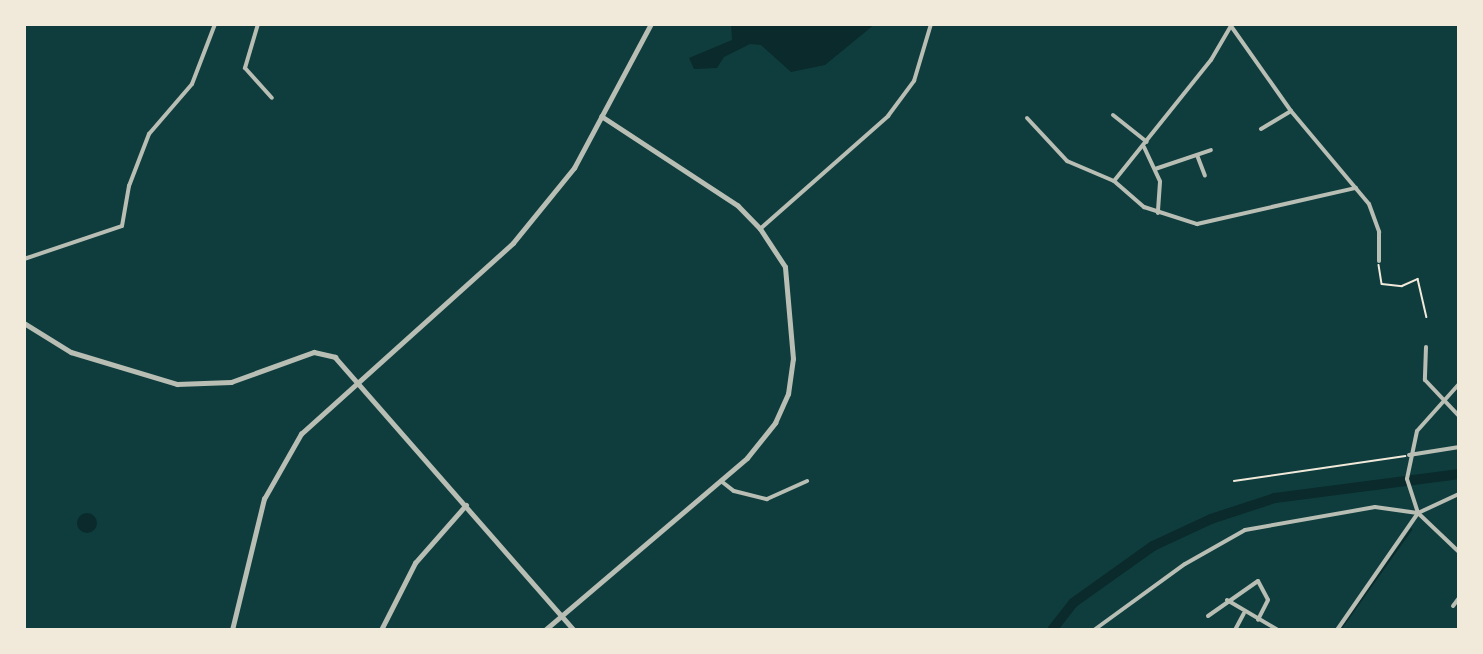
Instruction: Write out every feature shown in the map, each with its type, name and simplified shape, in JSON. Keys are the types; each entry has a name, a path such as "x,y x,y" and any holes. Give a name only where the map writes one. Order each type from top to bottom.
{"street":[{"path":"24,259 122,226 129,209 129,186 149,134 192,84 215,24"},
{"path":"258,24 245,68 273,98"},
{"path":"232,630 264,499 301,434 358,378 513,243 574,168 651,24"},
{"path":"760,229 888,116 914,81 931,24"},
{"path":"1114,181 1148,142 1231,25 1291,111 1356,188 1376,222 1379,261"},
{"path":"1261,129 1291,111"},
{"path":"1113,116 1148,142"},
{"path":"545,630 721,481 776,423 788,394 793,359 786,278 760,229 738,206 602,117"},
{"path":"1027,118 1067,161 1114,181 1158,213 1197,224 1356,188"},
{"path":"1144,147 1155,169 1163,195 1158,213"},
{"path":"1155,169 1211,150"},
{"path":"1197,155 1205,176"},
{"path":"24,324 70,352 177,384 231,382 314,352 334,357 358,378 574,630"},
{"path":"1426,347 1425,380 1459,416"},
{"path":"1459,384 1417,432 1409,456 1415,506 1418,513 1459,552"},
{"path":"1409,456 1459,447"},
{"path":"721,481 742,494 767,499 807,481"},
{"path":"1338,630 1418,513 1459,494"},
{"path":"381,630 415,563 466,505"},
{"path":"1094,630 1185,564 1245,530 1375,507 1418,513"},
{"path":"1208,616 1227,600 1258,581 1268,600 1258,620"},
{"path":"1453,606 1459,598"},
{"path":"1227,600 1244,613 1278,630"},
{"path":"1235,630 1244,613"}],"path":[{"path":"1379,261 1382,285 1402,286 1418,279 1427,317"},
{"path":"1234,481 1409,456"}],"water":[{"path":"731,24 875,24 825,65 791,72 761,45 750,44 724,57 717,68 694,69 689,58 732,40"},
{"path":"87,513 94,516 97,523 94,530 87,533 80,530 77,523 80,516"}],"waterway":[{"path":"1052,630 1073,603 1153,546 1211,519 1275,498 1459,474"},
{"path":"1340,630 1411,530"}]}
